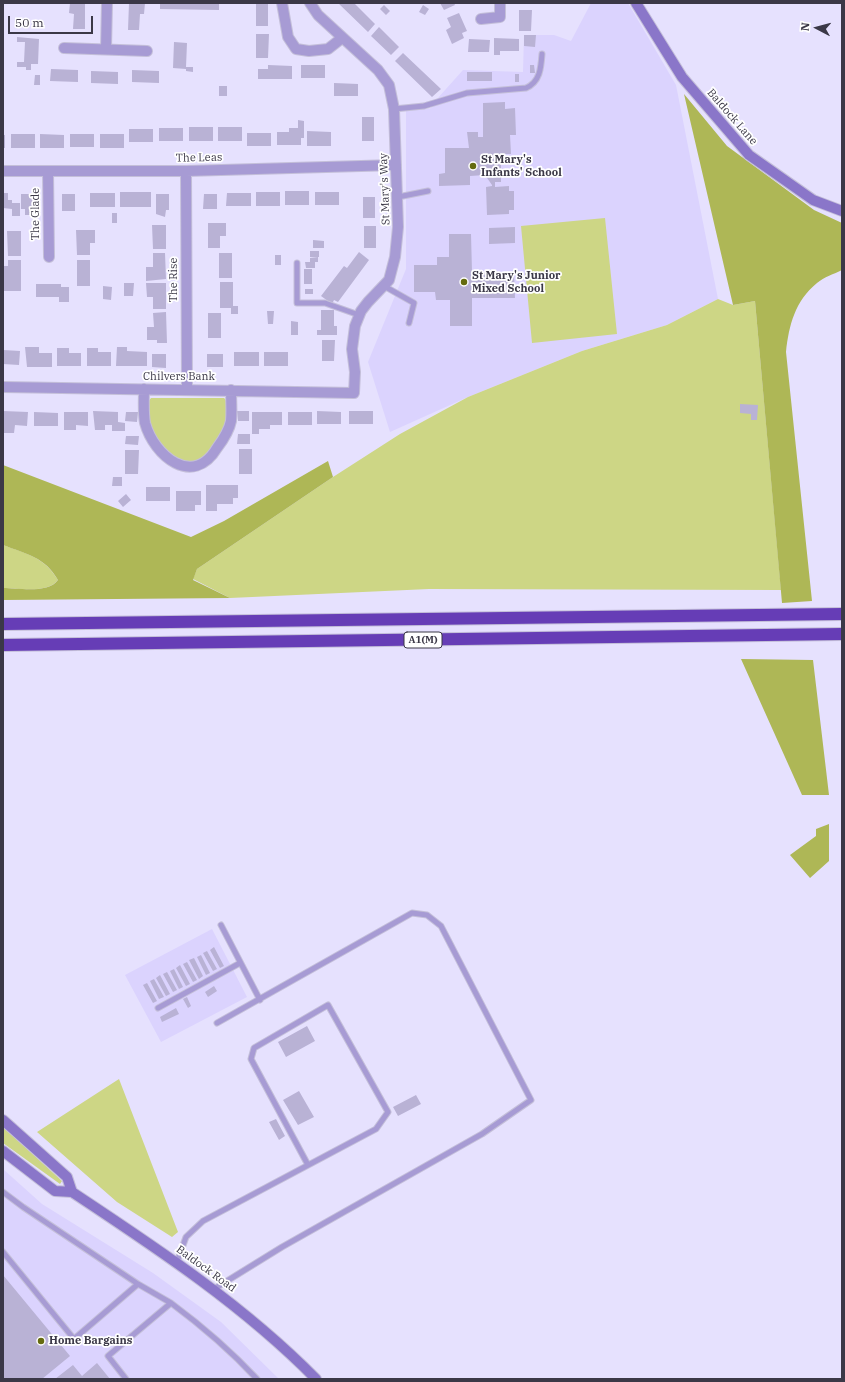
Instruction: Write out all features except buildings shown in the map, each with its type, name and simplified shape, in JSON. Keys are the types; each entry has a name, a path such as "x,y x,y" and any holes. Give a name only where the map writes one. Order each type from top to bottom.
{"highway":[{"name":"A1(M)","path":"3,624 842,614"},
{"name":"A1(M)","path":"3,645 842,634"}],"main road":[{"name":"Baldock Lane","path":"636,3 682,77 749,155 813,200 842,211"},
{"path":"3,1120 67,1177 72,1192"},
{"name":"Baldock Road","path":"3,1151 55,1191 72,1192 177,1262 253,1320 316,1379"}],"street":[{"path":"106,49 107,3"},
{"path":"282,3 288,37 296,49 309,51 328,49 342,38"},
{"name":"St Mary's Way","path":"310,3 318,14 342,38 378,70 389,85 394,109 398,197 395,257 392,273 384,286 368,302 359,316 355,326 352,349 355,372 354,393"},
{"path":"481,19 500,17 500,3"},
{"path":"64,48 148,51"},
{"name":"The Leas","path":"3,172 186,171 396,166"},
{"name":"The Glade","path":"48,171 49,257"},
{"name":"The Rise","path":"186,171 187,389"},
{"name":"Chilvers Bank","path":"3,387 354,393"},
{"path":"144,389 146,424 157,446 166,457 176,464 192,467 204,463 209,459 227,431 230,421 231,390"}],"lane":[{"path":"394,109 424,106 467,93 526,88 532,85 541,70 542,54"},
{"path":"398,197 428,191"},
{"path":"297,263 296,303 325,303 359,316"},
{"path":"384,286 414,303 409,323"},
{"path":"214,1289 315,1227 482,1134 531,1100 440,926 427,915 412,913 217,1023"},
{"path":"220,924 260,1000"},
{"path":"158,1008 240,963"},
{"path":"177,1262 186,1237 203,1221 376,1129 388,1112 328,1005 254,1048 251,1059 308,1165"},
{"path":"3,1192 23,1208 138,1284 171,1303 199,1324 238,1359 257,1379"},
{"path":"3,1252 74,1339 138,1284"},
{"path":"126,1379 108,1356 171,1303"}],"shaded area":[{"path":"591,3 628,3 676,85 718,299 667,325 582,351 468,397 390,432 368,362 406,269 406,111 432,108 425,102 437,99 463,70 523,72 524,35 554,35 571,41"},
{"path":"212,929 247,997 161,1042 125,975"},
{"path":"3,1169 42,1204 153,1273 221,1322 279,1379 3,1379"}],"green space":[{"path":"684,94 727,146 814,210 842,223 842,270 820,281 809,290 803,298 791,323 786,352 812,601 782,603 755,301 733,305"},
{"path":"605,218 617,334 532,343 521,226"},
{"path":"718,299 733,305 755,301 781,590 429,589 230,598 193,579 197,569 333,477 400,434 468,397 582,351 667,325"},
{"path":"151,398 224,398 226,400 228,416 226,427 219,440 203,461 186,463 168,455 149,427 148,402"},
{"path":"328,461 333,477 197,569 193,580 230,598 3,600 3,588 40,589 53,584 58,580 53,572 41,561 3,545 3,465 191,537 224,521"},
{"path":"3,545 41,561 53,572 58,580 47,587 40,589 3,588"},
{"path":"741,659 813,660 829,795 802,795"},
{"path":"829,824 829,861 810,878 790,855 816,836 816,829"},
{"path":"119,1079 178,1232 172,1237 117,1202 37,1132"},
{"path":"3,1127 62,1181 60,1184 3,1143"}],"place":[{"name":"St Mary's Infants' School","path":"473,166"},
{"name":"St Mary's Junior Mixed School","path":"464,282"},
{"name":"Home Bargains","path":"41,1341"}]}
